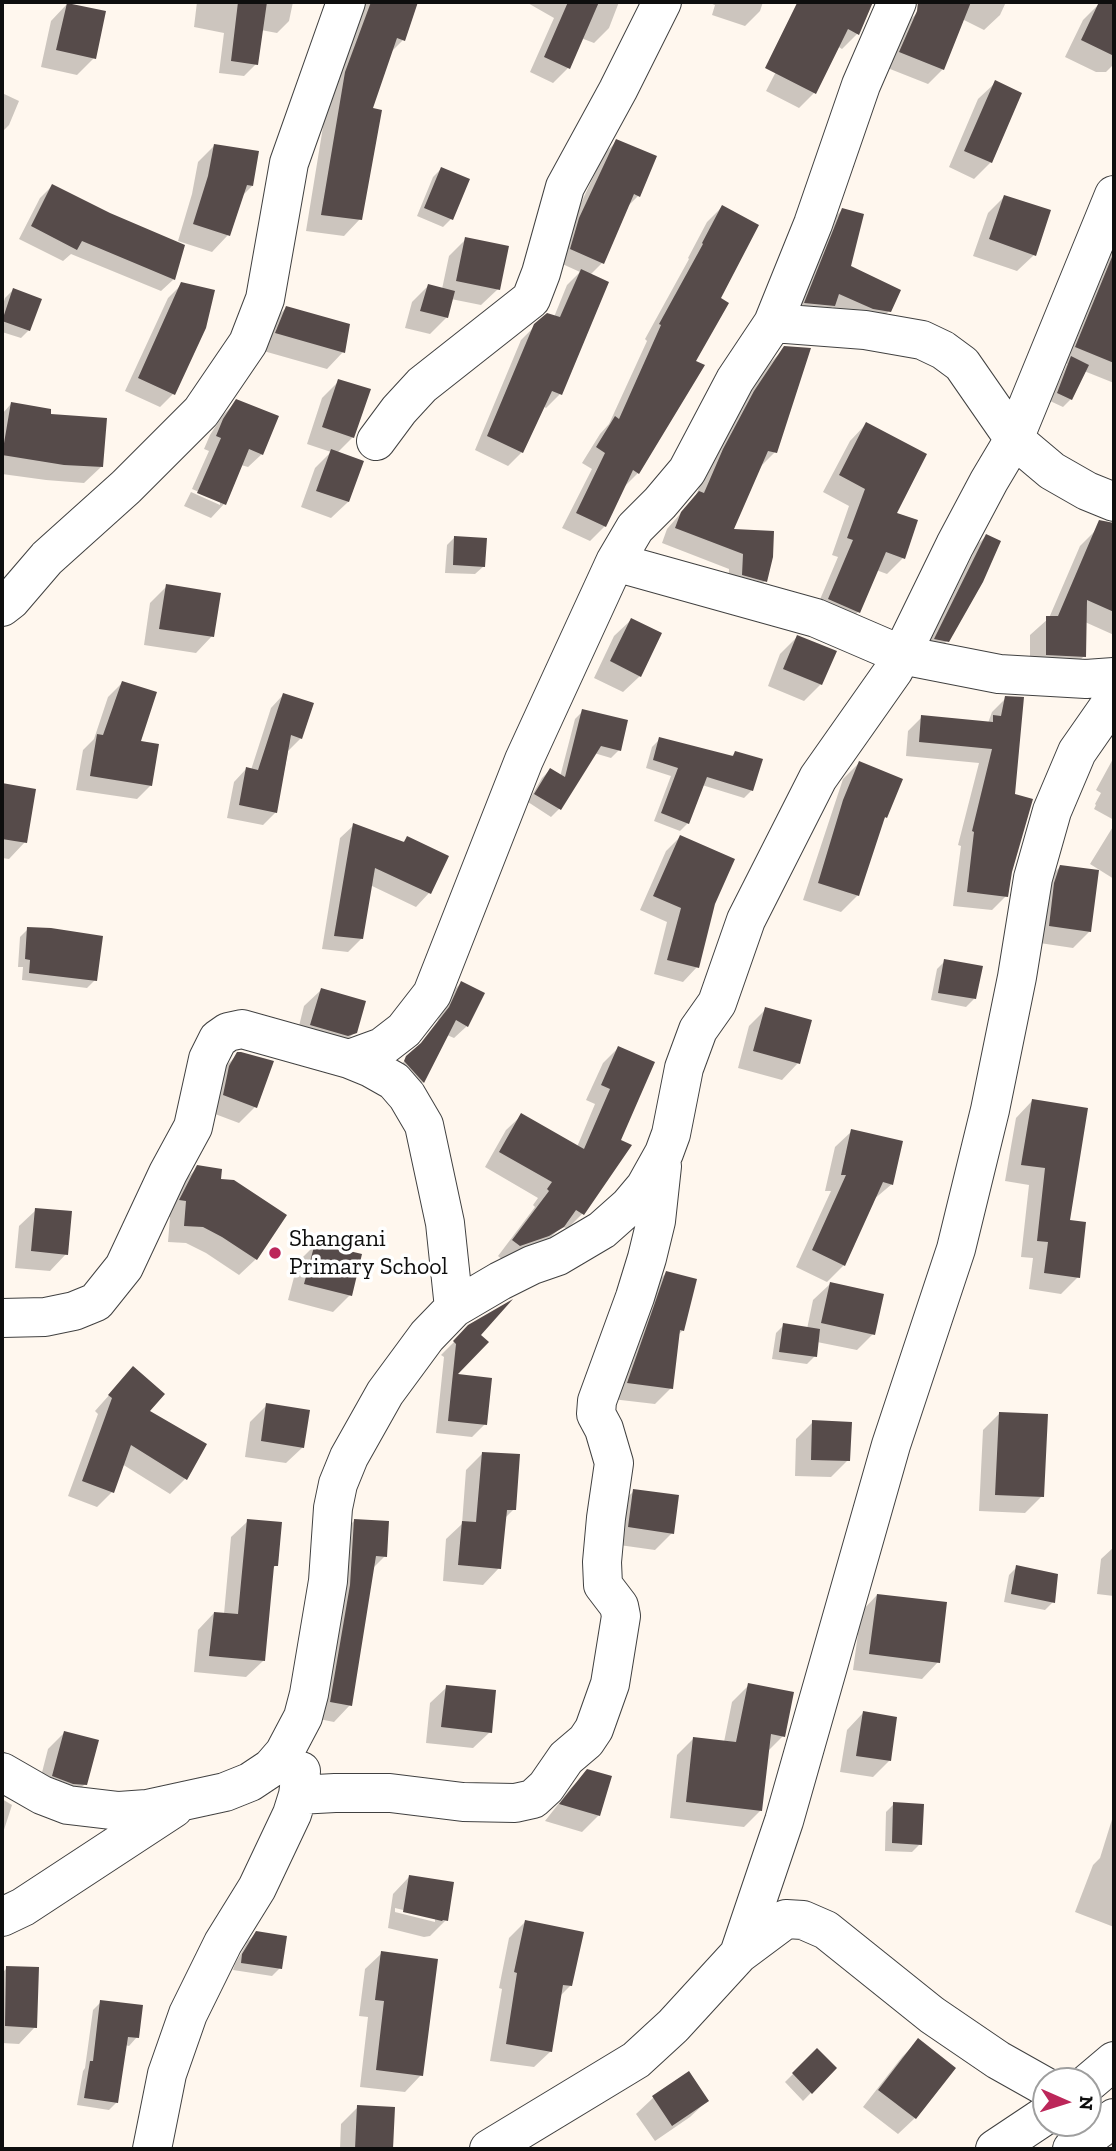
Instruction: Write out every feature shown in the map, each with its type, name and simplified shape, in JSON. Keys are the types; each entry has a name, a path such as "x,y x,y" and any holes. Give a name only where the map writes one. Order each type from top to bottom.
{"street":[{"path":"2,607 47,558 126,487 201,412 248,344 265,299 289,163 346,2"},
{"path":"376,440 422,386 531,299 565,187 662,2"},
{"path":"349,1059 382,1047 404,1030 432,994 524,760 615,562 635,528 687,471 735,380 773,323 813,223 861,85 897,2"},
{"path":"152,2149 167,2074 188,2014 223,1943 257,1888 298,1796 303,1717 328,1581 333,1508 338,1484 349,1457 384,1393 427,1336 454,1308 532,1265 558,1256 601,1230 629,1206 645,1187 671,1134 684,1068 698,1030 717,1003 746,920 818,778 894,670 955,545 1014,439 1114,195"},
{"path":"773,323 865,330 922,340 943,350 962,363 1014,439 1052,471 1087,491 1114,502"},
{"path":"615,562 816,618 902,655 999,674 1086,679 1114,677"},
{"path":"739,1954 784,1821 891,1446 956,1249 990,1110 1017,977 1032,878 1052,811 1077,752 1114,699"},
{"path":"2,1318 45,1317 74,1311 96,1301 124,1267 193,1127 208,1059 218,1039 228,1032 242,1029 349,1059 394,1082 407,1096 424,1125 445,1223 454,1308"},
{"path":"298,1796 390,1793 463,1802 515,1803 533,1799 594,1729 610,1684 621,1616 619,1606 603,1585 602,1562 614,1463 604,1429 596,1414 597,1401 647,1258 656,1221 664,1153"},
{"path":"2,1772 42,1795 68,1805 119,1811 146,1809 225,1792 250,1782 271,1768 284,1753 303,1717"},
{"path":"2,1917 23,1907 184,1801"},
{"path":"489,2149 636,2060 673,2026 739,1954 786,1919 803,1920 826,1930 932,2015 998,2060 1032,2079"},
{"path":"1072,2149 1114,2118"},
{"path":"995,2149 1032,2124"}],"building":[{"path":"238,2 267,2 258,65 231,61"},
{"path":"371,2 418,2 405,41 397,38 373,108 382,110 362,220 321,215 345,72"},
{"path":"568,2 599,2 570,69 544,57"},
{"path":"794,2 873,2 859,35 848,29 816,94 765,68 797,3"},
{"path":"918,2 971,2 944,70 899,52 917,11"},
{"path":"1099,2 1114,2 1114,56 1081,40"},
{"path":"67,3 106,11 96,59 56,50"},
{"path":"995,80 1022,93 992,163 964,151"},
{"path":"616,139 657,156 640,197 634,194 604,264 570,249 579,218"},
{"path":"214,144 259,151 253,186 247,185 230,236 193,224 208,176"},
{"path":"441,167 470,179 453,220 424,208"},
{"path":"52,184 110,213 185,245 175,280 82,241 77,250 31,226"},
{"path":"1004,195 1051,210 1036,256 989,239"},
{"path":"722,205 759,225 721,298 729,303 696,361 705,365 639,474 633,470 606,527 576,513 605,453 596,447 615,416 619,419 661,325 659,324"},
{"path":"842,208 864,214 851,266 901,290 891,312 873,309 839,294 835,306 804,303"},
{"path":"465,237 509,246 500,290 456,281"},
{"path":"1114,252 1114,363 1075,347"},
{"path":"581,269 609,282 562,395 552,391 523,453 487,436 534,324 547,313 560,317"},
{"path":"181,282 215,290 206,328 175,395 138,378"},
{"path":"428,284 455,291 448,318 420,311"},
{"path":"13,288 42,299 30,331 2,321"},
{"path":"286,306 350,324 345,353 275,333"},
{"path":"784,346 811,348 777,453 768,451 734,529 774,531 773,557 767,582 742,575 743,554 675,528 681,512 699,491 704,493 723,449 754,391"},
{"path":"1071,356 1089,365 1072,400 1057,393"},
{"path":"338,379 371,389 354,438 322,427"},
{"path":"236,399 279,416 263,455 249,449 226,505 197,493 221,438 216,436 223,419"},
{"path":"11,402 51,409 51,414 107,418 103,467 64,465 2,455"},
{"path":"866,422 927,454 897,513 918,520 905,559 886,552 860,613 828,599 853,540 847,538 865,489 839,475"},
{"path":"331,449 364,461 349,502 316,491"},
{"path":"1099,520 1114,523 1114,612 1087,600 1086,657 1046,655 1046,616 1058,616"},
{"path":"986,534 1001,541 983,582 949,642 934,639"},
{"path":"454,536 487,538 485,567 453,565"},
{"path":"166,584 221,593 214,637 159,629"},
{"path":"631,618 662,633 641,677 610,661"},
{"path":"797,635 837,651 822,685 783,669"},
{"path":"122,681 157,692 141,741 159,744 152,786 90,776 97,734 103,735"},
{"path":"283,693 314,703 302,739 291,735 277,813 239,805 246,767 258,770"},
{"path":"1005,696 1024,697 1015,794 1033,799 1012,872 1008,897 967,892 972,831 992,749 919,742 921,715 993,722 993,715 1001,716"},
{"path":"582,709 628,720 621,751 601,746 561,810 534,794 550,768 565,777"},
{"path":"659,737 733,756 735,751 763,759 753,791 707,777 689,824 661,813 678,768 653,760"},
{"path":"859,761 903,779 887,818 885,817 859,896 818,883 843,800"},
{"path":"2,783 36,789 27,843 2,839"},
{"path":"353,823 404,842 407,836 449,856 431,894 375,868 363,939 334,936"},
{"path":"680,835 735,859 715,904 699,968 667,960 681,908 653,896"},
{"path":"1060,865 1099,870 1091,932 1049,926 1054,883"},
{"path":"27,927 103,936 97,981 29,973 30,960 25,959"},
{"path":"944,959 983,966 976,999 938,993"},
{"path":"461,981 485,993 468,1027 456,1020 424,1083 404,1061 449,1007"},
{"path":"321,988 366,1001 357,1033 348,1036 310,1025"},
{"path":"765,1007 812,1020 800,1064 753,1051"},
{"path":"618,1046 655,1062 621,1140 632,1145 584,1215 576,1210 564,1227 549,1236 520,1246 512,1240 549,1191 547,1189 552,1182 499,1152 521,1113 584,1149 610,1089 601,1085"},
{"path":"237,1052 274,1061 257,1108 223,1095 229,1066"},
{"path":"1032,1099 1088,1108 1070,1220 1086,1222 1080,1278 1044,1273 1048,1242 1037,1241 1045,1168 1021,1165"},
{"path":"851,1129 903,1141 893,1185 883,1182 845,1266 812,1250 846,1175 841,1175"},
{"path":"197,1165 222,1169 221,1179 234,1180 287,1215 257,1260 203,1227 184,1226 186,1201 179,1200"},
{"path":"35,1208 72,1211 68,1255 31,1251"},
{"path":"315,1243 362,1254 352,1296 304,1284"},
{"path":"666,1271 697,1279 684,1331 680,1330 673,1389 627,1383"},
{"path":"830,1282 884,1294 875,1335 821,1323"},
{"path":"513,1299 481,1335 489,1342 458,1374 492,1378 487,1425 448,1421 456,1344 453,1341 468,1325"},
{"path":"783,1323 820,1329 817,1357 779,1352"},
{"path":"133,1366 165,1394 150,1411 207,1444 187,1480 131,1445 114,1493 82,1481 112,1398 108,1395"},
{"path":"266,1403 310,1410 304,1448 261,1441"},
{"path":"999,1412 1048,1414 1044,1497 995,1495"},
{"path":"812,1420 852,1422 850,1461 811,1460"},
{"path":"482,1452 520,1454 516,1510 507,1510 501,1569 458,1565 462,1521 476,1522"},
{"path":"633,1489 679,1495 674,1534 628,1527"},
{"path":"247,1519 282,1522 278,1566 274,1566 265,1661 209,1656 214,1612 238,1614"},
{"path":"354,1519 389,1521 387,1557 376,1556 352,1706 330,1702 350,1585"},
{"path":"1016,1565 1058,1574 1055,1603 1011,1594"},
{"path":"877,1594 947,1602 940,1663 869,1654"},
{"path":"748,1683 794,1692 785,1737 771,1734 762,1811 686,1802 693,1737 736,1742"},
{"path":"446,1685 496,1690 492,1733 441,1727"},
{"path":"863,1711 897,1717 891,1761 856,1756"},
{"path":"64,1731 99,1740 87,1785 73,1784 52,1776"},
{"path":"587,1769 612,1776 600,1816 559,1804"},
{"path":"893,1802 924,1804 922,1845 892,1843"},
{"path":"409,1875 454,1882 448,1921 403,1912"},
{"path":"525,1920 584,1932 572,1986 563,1985 552,2052 506,2044 517,1973 514,1972"},
{"path":"256,1931 287,1936 282,1969 241,1963 242,1954"},
{"path":"381,1951 438,1959 423,2076 376,2070 384,2001 375,2000"},
{"path":"6,1966 39,1967 37,2028 5,2026"},
{"path":"100,2000 143,2005 139,2038 128,2037 118,2103 84,2098 90,2061 93,2061"},
{"path":"918,2038 956,2068 916,2119 878,2090"},
{"path":"817,2048 837,2068 812,2094 792,2073"},
{"path":"689,2071 709,2101 672,2126 652,2096"},
{"path":"357,2105 395,2107 393,2149 355,2149"}],"place":[{"name":"Shangani Primary School","path":"275,1253"}]}
